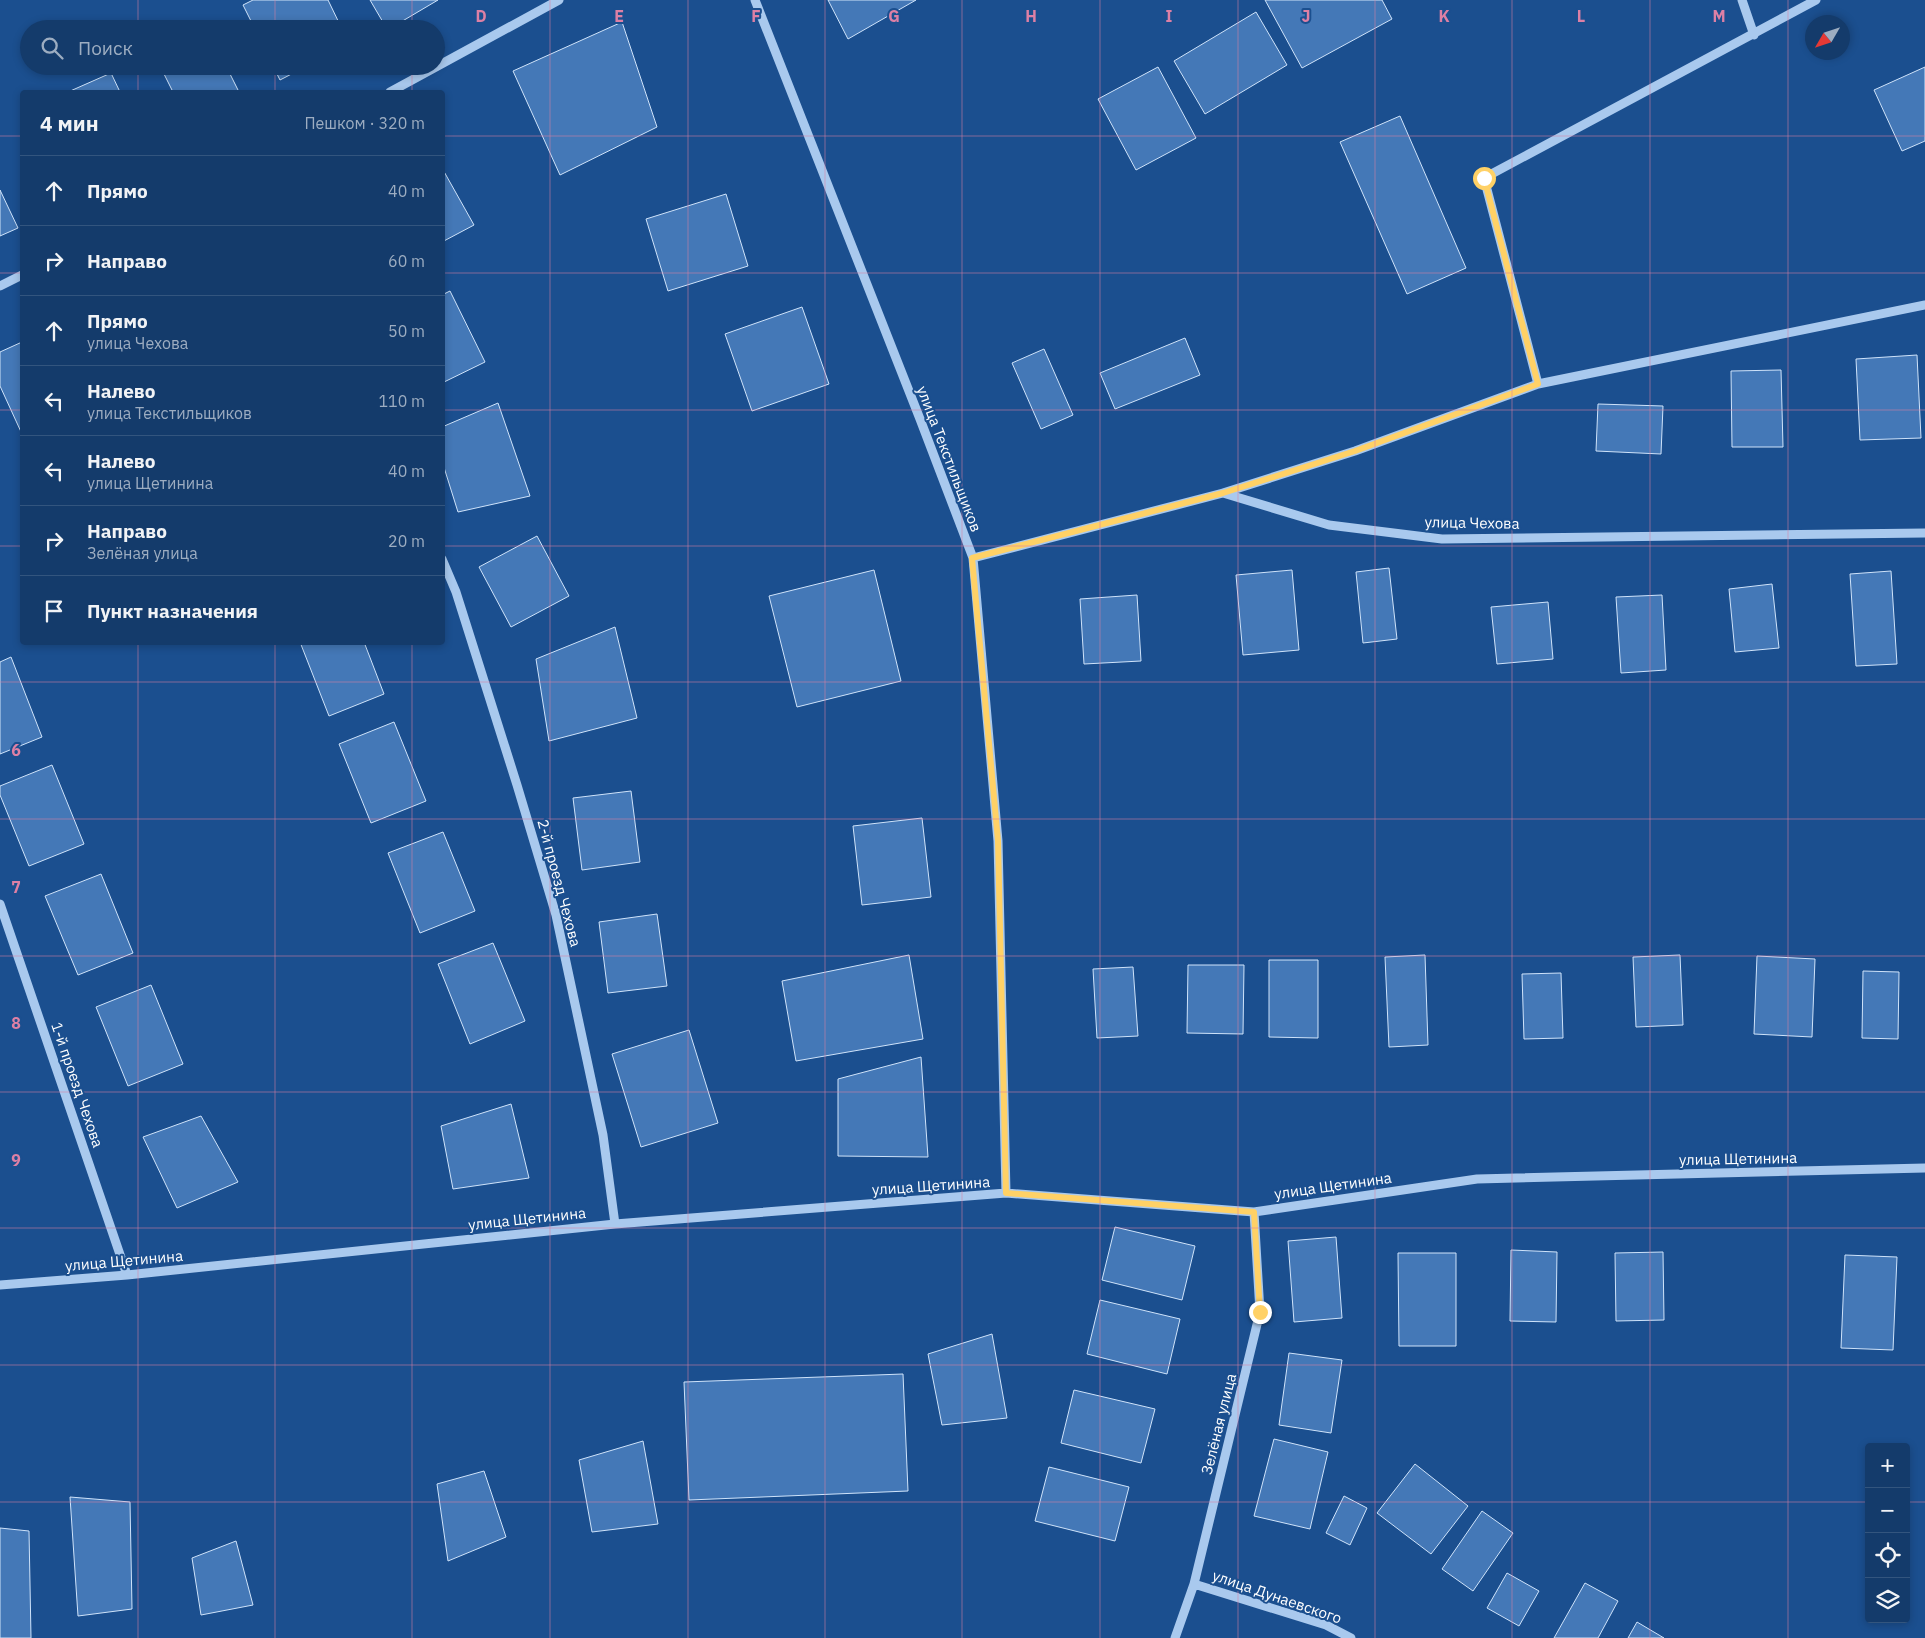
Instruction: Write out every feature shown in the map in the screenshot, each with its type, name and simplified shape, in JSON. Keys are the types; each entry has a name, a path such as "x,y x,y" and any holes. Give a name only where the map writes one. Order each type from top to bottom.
{"street":[{"path":"445,62 559,0"},
{"name":"улица Текстильщиков","path":"755,0 917,410 972,558 998,841 1006,1193"},
{"path":"1742,0 1754,35"},
{"path":"1538,384 1484,178 1754,35 1816,0"},
{"path":"394,90 421,75"},
{"path":"0,286 20,277"},
{"path":"972,558 1223,493 1355,451 1538,384 1925,305"},
{"name":"улица Чехова","path":"1223,493 1329,525 1442,539 1925,532"},
{"name":"2-й проезд Чехова","path":"445,566 456,592 515,776 556,915 603,1135 615,1224"},
{"name":"1-й проезд Чехова","path":"0,904 127,1275"},
{"name":"улица Щетинина","path":"0,1285 127,1275 615,1224 1006,1193 1254,1212 1477,1179 1925,1168"},
{"name":"Зелёная улица","path":"1175,1638 1194,1584 1260,1312 1254,1212"},
{"name":"улица Дунаевского","path":"1194,1584 1326,1625 1351,1638"}],"building":[{"path":"253,0 328,0 338,20 250,20 243,5"},
{"path":"370,0 438,0 404,20 382,20"},
{"path":"828,0 916,0 848,39"},
{"path":"1265,0 1382,0 1392,19 1302,68"},
{"path":"1256,12 1287,65 1205,114 1174,61"},
{"path":"622,22 657,127 560,175 513,71"},
{"path":"1158,67 1196,138 1136,170 1098,99"},
{"path":"1925,67 1925,141 1902,151 1874,90"},
{"path":"106,75 112,75 119,90 73,90"},
{"path":"164,75 230,75 238,90 172,90"},
{"path":"278,75 290,75 280,80"},
{"path":"1400,116 1466,268 1407,294 1340,142"},
{"path":"445,173 474,225 445,240"},
{"path":"0,190 18,228 0,236"},
{"path":"726,194 748,266 668,291 646,219"},
{"path":"450,291 485,362 445,382 445,294"},
{"path":"802,307 829,384 752,411 725,334"},
{"path":"1185,338 1200,375 1115,409 1100,373"},
{"path":"20,343 20,430 0,386 0,352"},
{"path":"1044,349 1073,415 1041,429 1012,363"},
{"path":"1917,355 1921,438 1860,440 1856,359"},
{"path":"1781,370 1783,447 1732,447 1731,371"},
{"path":"498,403 530,496 458,512 445,471 445,426"},
{"path":"1598,404 1663,406 1661,454 1596,451"},
{"path":"537,536 569,596 511,627 479,567"},
{"path":"1389,568 1397,639 1363,643 1356,572"},
{"path":"874,570 901,681 797,707 769,596"},
{"path":"1292,570 1299,650 1243,655 1236,575"},
{"path":"1891,571 1897,664 1856,666 1850,574"},
{"path":"1772,584 1779,648 1735,652 1729,589"},
{"path":"1137,595 1141,661 1084,664 1080,599"},
{"path":"1662,595 1666,670 1621,673 1616,597"},
{"path":"1548,602 1553,659 1497,664 1491,607"},
{"path":"615,627 637,718 549,741 536,659"},
{"path":"301,645 365,645 384,694 329,716"},
{"path":"11,657 42,737 0,754 0,662"},
{"path":"394,722 426,801 371,823 339,744"},
{"path":"52,765 84,844 29,866 0,795 0,786"},
{"path":"631,791 640,862 582,870 573,798"},
{"path":"922,818 931,897 862,905 853,826"},
{"path":"443,832 475,911 420,933 388,853"},
{"path":"101,874 133,953 78,975 45,896"},
{"path":"657,914 667,986 608,993 599,922"},
{"path":"493,943 525,1021 470,1044 438,964"},
{"path":"909,955 923,1039 796,1061 782,981"},
{"path":"1425,955 1428,1045 1389,1047 1385,957"},
{"path":"1680,955 1683,1025 1636,1027 1633,957"},
{"path":"1757,956 1815,959 1812,1037 1754,1034"},
{"path":"1269,960 1318,960 1318,1038 1269,1037"},
{"path":"1188,965 1244,965 1243,1034 1187,1033"},
{"path":"1133,967 1138,1036 1097,1038 1093,969"},
{"path":"1863,971 1899,972 1898,1039 1862,1038"},
{"path":"1561,973 1563,1038 1524,1039 1522,974"},
{"path":"151,985 183,1064 128,1086 96,1007"},
{"path":"689,1030 718,1123 641,1147 612,1054"},
{"path":"921,1057 928,1157 838,1156 838,1079"},
{"path":"511,1104 529,1178 453,1189 441,1126"},
{"path":"201,1116 238,1182 177,1208 143,1137"},
{"path":"1115,1227 1195,1246 1182,1300 1102,1280"},
{"path":"1336,1237 1342,1318 1294,1322 1288,1241"},
{"path":"1511,1250 1557,1252 1556,1322 1510,1321"},
{"path":"1663,1252 1664,1320 1616,1321 1615,1253"},
{"path":"1398,1253 1456,1253 1456,1346 1399,1346"},
{"path":"1845,1255 1897,1257 1893,1350 1841,1348"},
{"path":"1100,1300 1180,1319 1167,1374 1087,1354"},
{"path":"992,1334 1007,1418 942,1425 928,1354"},
{"path":"1289,1353 1342,1360 1331,1433 1279,1425"},
{"path":"903,1374 908,1491 689,1500 684,1382"},
{"path":"1074,1390 1155,1409 1141,1463 1061,1443"},
{"path":"1274,1439 1328,1452 1310,1529 1254,1516"},
{"path":"643,1441 658,1524 592,1532 579,1460"},
{"path":"1415,1464 1468,1506 1431,1554 1377,1513"},
{"path":"1049,1467 1129,1487 1115,1541 1035,1521"},
{"path":"484,1471 506,1537 448,1561 437,1484"},
{"path":"1344,1496 1367,1508 1350,1545 1326,1533"},
{"path":"70,1497 130,1502 132,1609 78,1616"},
{"path":"1482,1511 1513,1533 1473,1591 1442,1569"},
{"path":"0,1528 29,1531 31,1638 0,1638"},
{"path":"236,1541 253,1605 201,1615 192,1558"},
{"path":"1507,1573 1539,1591 1519,1626 1487,1608"},
{"path":"1585,1583 1618,1601 1598,1638 1554,1638"},
{"path":"1637,1622 1664,1638 1628,1638"}],"route":[{"path":"1260,1312 1254,1212 1006,1193 998,841 972,558 1223,493 1355,451 1538,384 1484,178"}]}
